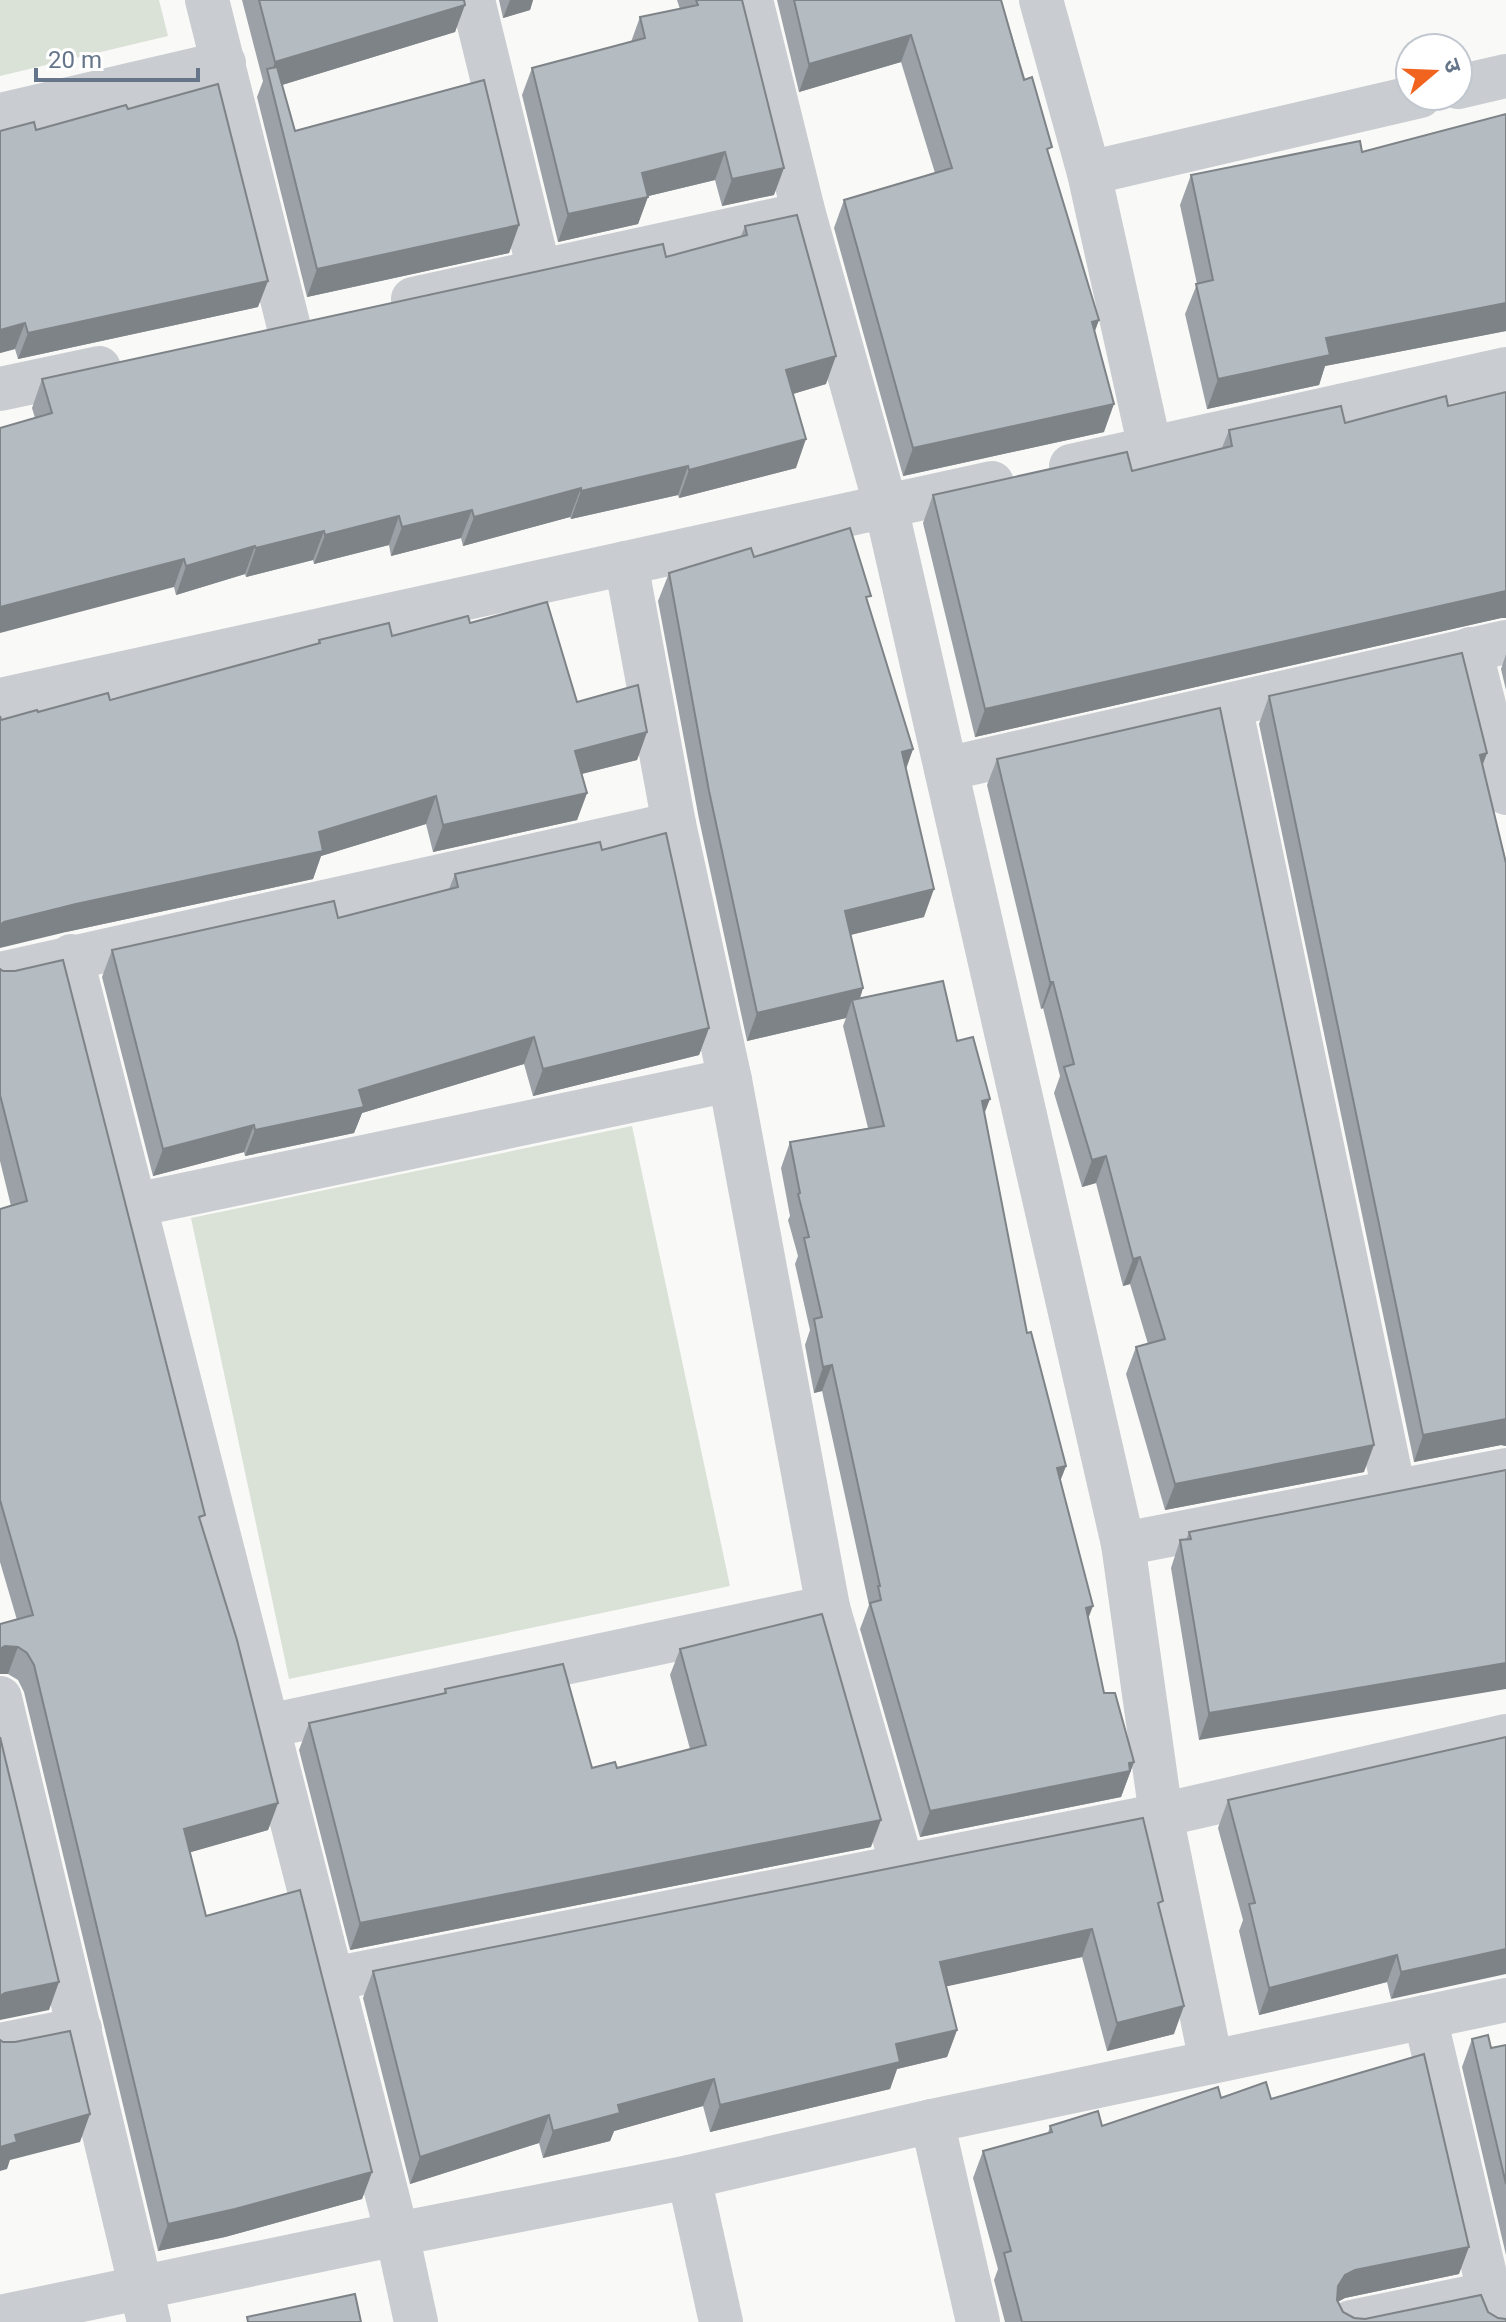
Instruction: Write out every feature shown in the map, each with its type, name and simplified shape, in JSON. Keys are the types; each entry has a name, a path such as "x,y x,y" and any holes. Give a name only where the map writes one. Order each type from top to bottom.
{"street":[{"path":"207,0 289,327"},
{"path":"473,0 539,270"},
{"path":"751,0 804,214 886,507 1123,1544 1161,1815 1211,2062"},
{"path":"1041,0 1089,173 1150,448"},
{"path":"0,115 224,63"},
{"path":"1474,83 1506,76"},
{"path":"1089,173 1394,102"},
{"path":"377,307 804,214"},
{"path":"243,337 333,317"},
{"path":"0,389 137,360"},
{"path":"2,689 626,563 1506,369"},
{"path":"626,563 674,824 730,1080 828,1607 902,1865"},
{"path":"946,769 1488,646 1506,793"},
{"path":"1230,705 1394,1491"},
{"path":"0,974 674,824"},
{"path":"71,956 397,2234 416,2322"},
{"path":"135,1205 730,1080"},
{"path":"1123,1544 1506,1470"},
{"path":"268,1726 828,1607"},
{"path":"0,1698 146,2304"},
{"path":"332,1979 1161,1815 1506,1736"},
{"path":"0,2317 146,2304 397,2234 689,2177 932,2121 1506,2000"},
{"path":"1351,2322 1497,2302 1425,2017"},
{"path":"0,2045 80,2029"},
{"path":"932,2121 978,2322"},
{"path":"689,2177 721,2322"}],"shaded area":[{"path":"0,0 159,0 168,36 0,76"},
{"path":"632,1126 730,1586 289,1679 191,1218"}],"building":[{"path":"259,0 464,0 465,5 275,62"},
{"path":"696,0 742,0 784,168 732,179 725,152 642,173 648,197 568,214 532,68 645,38 640,17 698,5"},
{"path":"794,0 1001,0 1024,80 1032,77 1052,147 1047,149 1099,320 1092,322 1114,404 913,448 844,200 952,168 911,35 809,64"},
{"path":"277,67 295,131 484,80 519,225 317,269 267,69"},
{"path":"218,84 268,281 28,333 25,323 0,330 0,131 34,122 36,130"},
{"path":"1506,114 1506,303 1326,338 1330,355 1218,379 1196,284 1213,280 1191,175 1360,141 1362,152"},
{"path":"797,215 836,356 786,370 806,439 689,470 688,466 581,491 581,488 474,517 472,510 402,527 399,516 325,535 324,531 255,546 186,566 184,559 0,607 0,428 52,413 42,379 663,244 666,257 747,235 745,226"},
{"path":"1506,392 1506,591 985,709 933,495 1127,452 1132,471 1232,446 1229,430 1341,406 1345,423 1446,396 1448,406"},
{"path":"850,528 871,596 866,597 913,749 902,752 934,889 845,911 863,988 757,1013 709,791 669,573 751,548 754,557"},
{"path":"547,602 577,702 638,685 647,732 575,751 587,793 443,825 436,796 319,832 323,851 76,904 0,925 0,716 1,720 108,693 110,700 389,623 392,636 468,616 470,623"},
{"path":"1462,653 1487,753 1480,755 1506,863 1506,1419 1423,1435 1269,696"},
{"path":"1220,708 1374,1445 1175,1484 1136,1347 1165,1339 1140,1257 1133,1259 1106,1156 1092,1160 1064,1067 1074,1064 1053,982 1050,982 997,759"},
{"path":"666,833 709,1028 543,1069 534,1037 359,1090 364,1107 255,1130 254,1125 163,1149 112,950 334,901 338,918 458,887 455,874 600,842 602,850"},
{"path":"63,960 205,1515 199,1517 237,1640 278,1803 184,1829 206,1916 300,1890 372,2172 168,2224 34,1665 27,1653 18,1647 5,1646 0,1649 0,1624 33,1615 0,1500 0,1209 27,1201 0,1095 0,969 15,971"},
{"path":"943,981 957,1041 973,1037 990,1099 982,1101 1027,1333 1031,1332 1066,1466 1057,1468 1093,1606 1086,1608 1104,1693 1115,1693 1134,1762 1129,1763 1130,1771 930,1811 870,1603 881,1600 880,1586 832,1365 823,1367 814,1319 822,1317 804,1238 809,1237 790,1142 884,1126 852,1000"},
{"path":"1506,1470 1506,1663 1209,1713 1180,1540 1191,1539 1189,1532"},
{"path":"822,1614 881,1820 360,1923 309,1723 563,1664 592,1768 615,1762 617,1768 706,1745 680,1649"},
{"path":"0,1737 59,1982 0,1996"},
{"path":"1506,1737 1506,1949 1401,1972 1397,1955 1269,1988 1249,1904 1255,1903 1228,1800"},
{"path":"1143,1818 1163,1901 1158,1903 1184,2006 1117,2023 1092,1929 940,1962 957,2030 896,2044 900,2062 720,2105 714,2079 618,2105 620,2113 553,2131 549,2115 420,2157 373,1971"},
{"path":"70,2031 90,2114 15,2135 17,2142 0,2147 0,2040 15,2042"},
{"path":"1488,2035 1491,2048 1506,2045 1506,2184 1472,2039"},
{"path":"1424,2054 1469,2247 1355,2270 1345,2275 1338,2286 1337,2300 1343,2312 1365,2319 1481,2295 1488,2312 1506,2319 1506,2322 1022,2322 1004,2253 1011,2251 983,2151 1052,2132 1050,2126 1098,2111 1102,2126 1218,2087 1221,2098 1266,2082 1271,2099"},
{"path":"355,2294 361,2322 248,2322 247,2317"}]}
